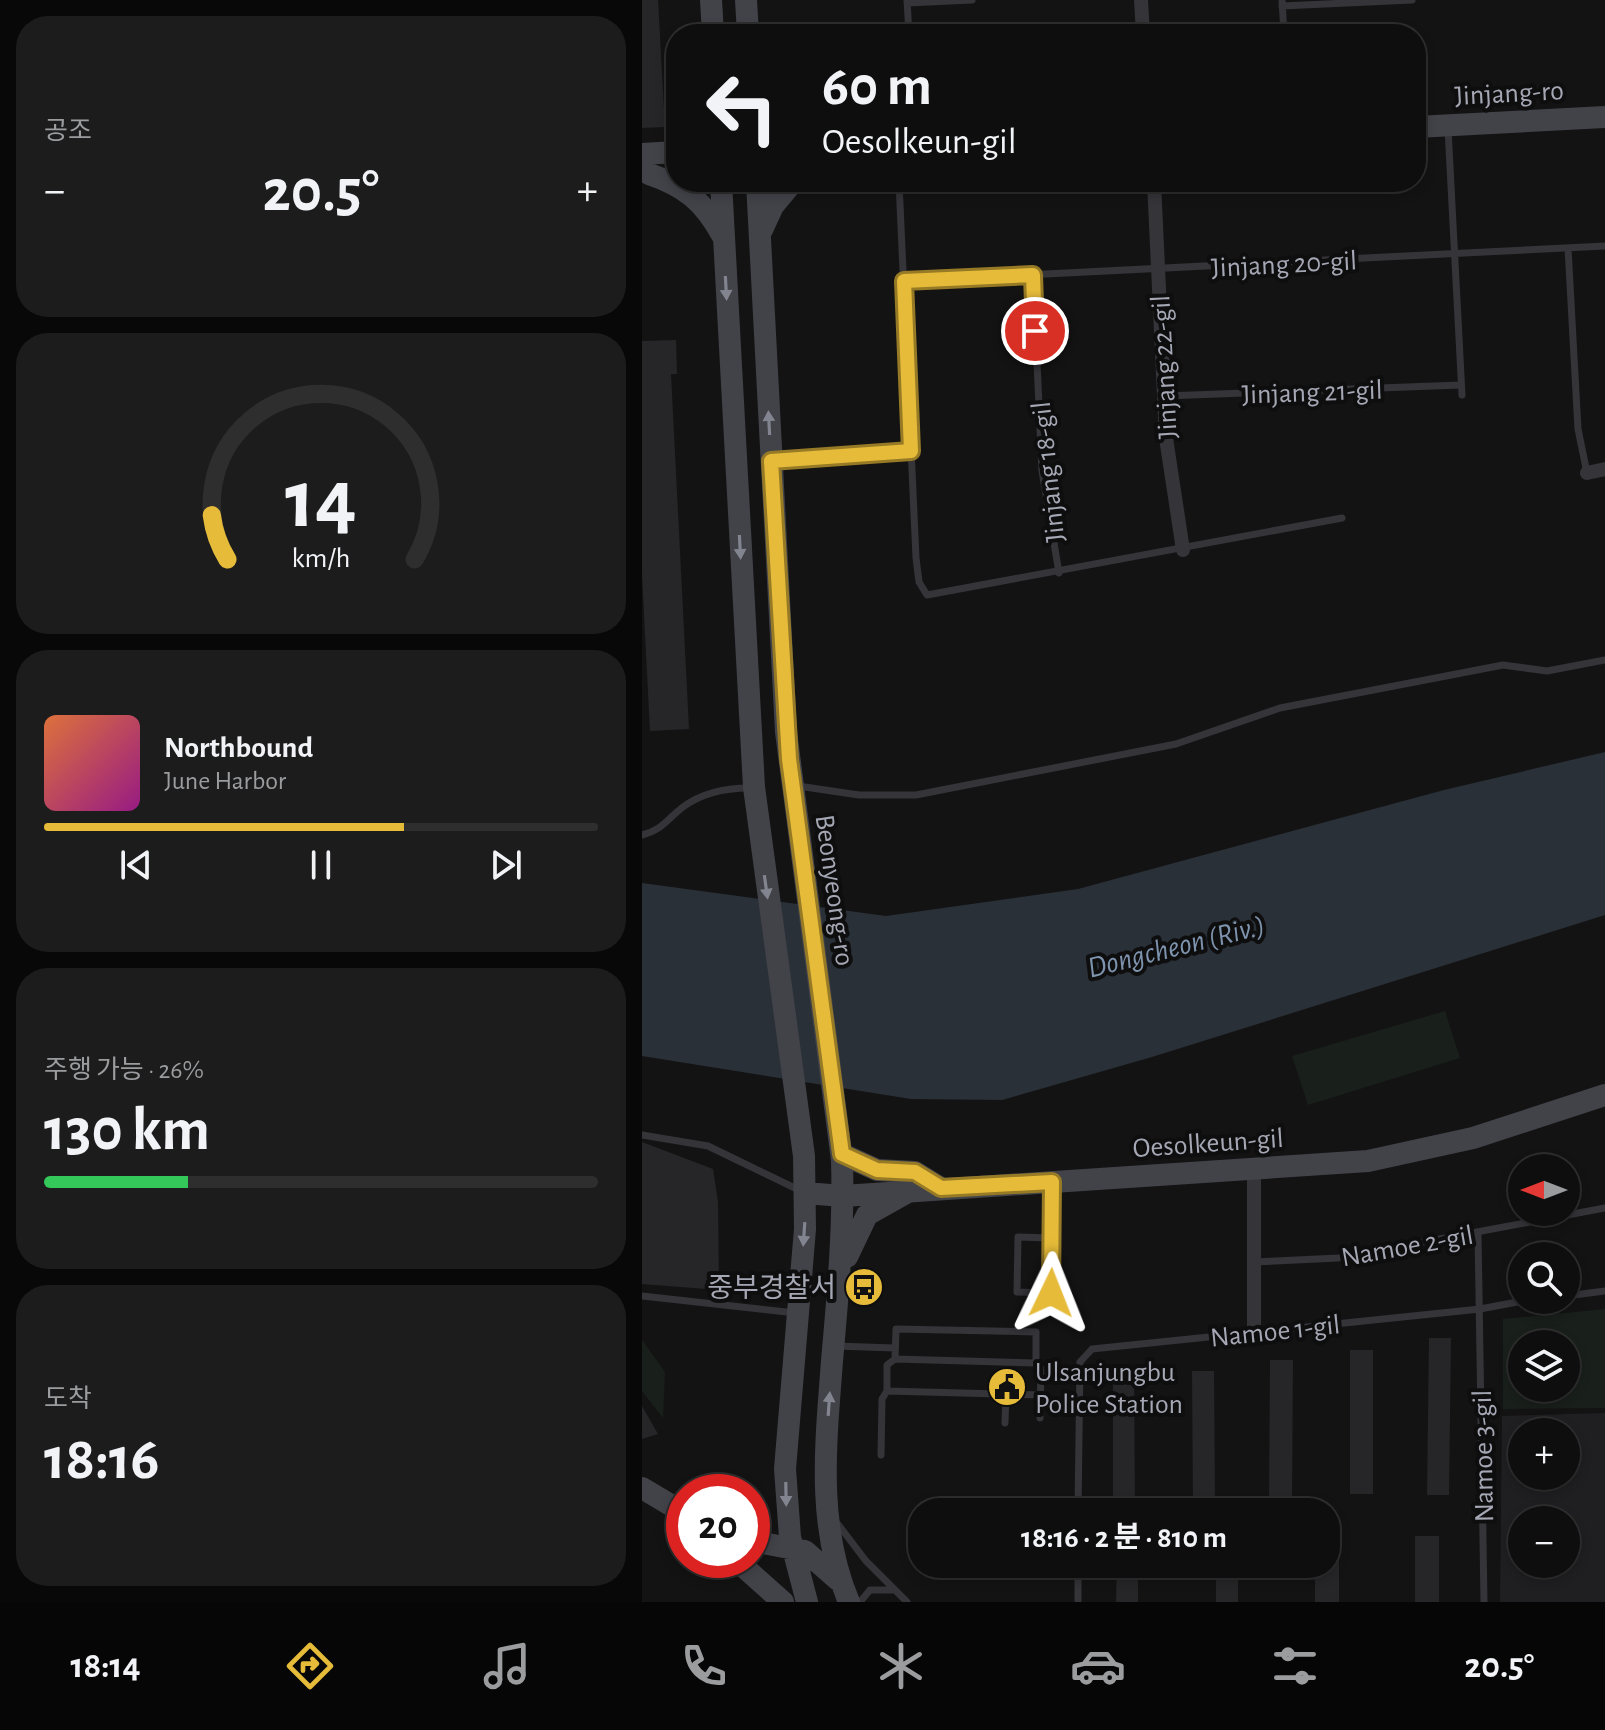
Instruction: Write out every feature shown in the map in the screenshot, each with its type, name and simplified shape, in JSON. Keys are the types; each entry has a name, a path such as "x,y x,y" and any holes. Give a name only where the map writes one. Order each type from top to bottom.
{"main road":[{"path":"711,0 712,24"},
{"path":"746,0 747,24"},
{"name":"Jinjang-ro","path":"1426,127 1605,117"},
{"path":"646,164 666,151"},
{"path":"646,164 666,156"},
{"path":"646,164 666,170"},
{"path":"646,164 666,177"},
{"path":"689,192 702,203 724,239"},
{"path":"722,192 755,799 804,1156 805,1193 798,1314 785,1469 790,1542 807,1602"},
{"name":"Beonyeong-ro","path":"758,192 792,785 842,1157 840,1273 825,1496 829,1538 851,1599"},
{"path":"760,239 773,206 785,192"},
{"name":"Oesolkeun-gil","path":"805,1193 843,1196 1368,1161 1473,1138 1605,1095"},
{"path":"842,1157 877,1170 915,1172 941,1188"},
{"path":"840,1273 867,1215 913,1189"},
{"path":"642,1488 666,1502"},
{"path":"790,1542 815,1519 825,1496"},
{"path":"770,1542 790,1542 818,1559 851,1599"},
{"path":"756,1578 783,1602"}],"street":[{"path":"1141,0 1142,24"},
{"name":"Jinjang 22-gil","path":"1154,192 1170,477 1183,550"},
{"path":"1587,473 1605,469"},
{"path":"1254,1170 1254,1333"}],"lane":[{"path":"908,24 907,2 972,0"},
{"path":"1283,24 1282,3 1412,0"},
{"path":"1448,126 1462,395"},
{"path":"771,461 911,451 900,192"},
{"name":"Jinjang 20-gil","path":"904,281 1605,246"},
{"path":"1568,248 1578,429 1587,473"},
{"name":"Jinjang 18-gil","path":"1033,275 1042,471 1059,573"},
{"name":"Jinjang 21-gil","path":"1164,396 1461,385"},
{"name":"Jinjang 18-gil","path":"911,451 916,558 919,582 927,595 1183,550 1342,518"},
{"path":"792,785 859,795 916,795 1176,744 1280,708 1503,665 1547,671 1605,660"},
{"path":"642,835 668,824 681,808 706,794 755,799"},
{"path":"642,1135 708,1146 805,1193"},
{"path":"1050,1238 1018,1237 1017,1292 1051,1293 1052,1182"},
{"name":"Namoe 2-gil","path":"1254,1262 1338,1258 1605,1208"},
{"name":"Namoe 3-gil","path":"1478,1233 1484,1602"},
{"path":"1580,1294 1605,1291"},
{"path":"642,1296 798,1314"},
{"name":"Namoe 1-gil","path":"1078,1498 1080,1362 1092,1349 1508,1304"},
{"path":"895,1359 896,1329 1036,1332 1036,1363 1041,1369 1040,1418"},
{"path":"834,1346 895,1348"},
{"path":"881,1455 882,1399 887,1391 887,1365 895,1359 1036,1363"},
{"path":"887,1391 1040,1395"},
{"path":"1005,1423 1006,1394"},
{"path":"825,1496 844,1534 907,1602"},
{"path":"1078,1578 1078,1602"},
{"path":"851,1599 870,1590 894,1591"}],"shaded area":[{"path":"1445,1011 1460,1058 1308,1105 1292,1056"},
{"path":"1605,1309 1605,1408 1503,1409 1503,1319 1580,1314 1580,1311"},
{"path":"642,1340 665,1372 663,1418 642,1391"},
{"path":"1605,1413 1605,1602 1500,1602 1502,1416"}],"water":[{"name":"Dongcheon (Riv.)","path":"1605,752 1605,915 1152,1057 1002,1100 911,1099 642,1056 642,883 886,916 1078,889 1444,790"}],"building":[{"path":"642,0 658,0 665,127 642,128"},
{"path":"676,340 677,374 671,374 689,729 650,731 642,575 642,341"},
{"path":"642,1142 713,1169 718,1202 719,1290 642,1284"},
{"path":"1429,1338 1451,1338 1449,1495 1427,1495"},
{"path":"1350,1350 1373,1350 1373,1494 1350,1494"},
{"path":"1270,1360 1293,1360 1292,1498 1269,1498"},
{"path":"1192,1371 1214,1371 1215,1498 1193,1498"},
{"path":"1113,1377 1134,1377 1135,1498 1113,1498"},
{"path":"642,1406 658,1434 642,1439"},
{"path":"1415,1536 1439,1536 1439,1602 1415,1602"},
{"path":"1117,1578 1138,1578 1138,1602 1116,1602"},
{"path":"1216,1578 1238,1578 1238,1602 1216,1602"},
{"path":"1315,1578 1339,1578 1339,1602 1315,1602"}],"place":[{"name":"중부경찰서","path":"864,1287"},
{"name":"Ulsanjungbu Police Station","path":"1007,1387"}],"route":[{"path":"1035,331 1033,275 904,281 911,451 771,461 786,732 842,1154 855,1163 877,1170 915,1172 941,1188 1052,1182 1049,1234 1052,1244 1051,1293"}]}
